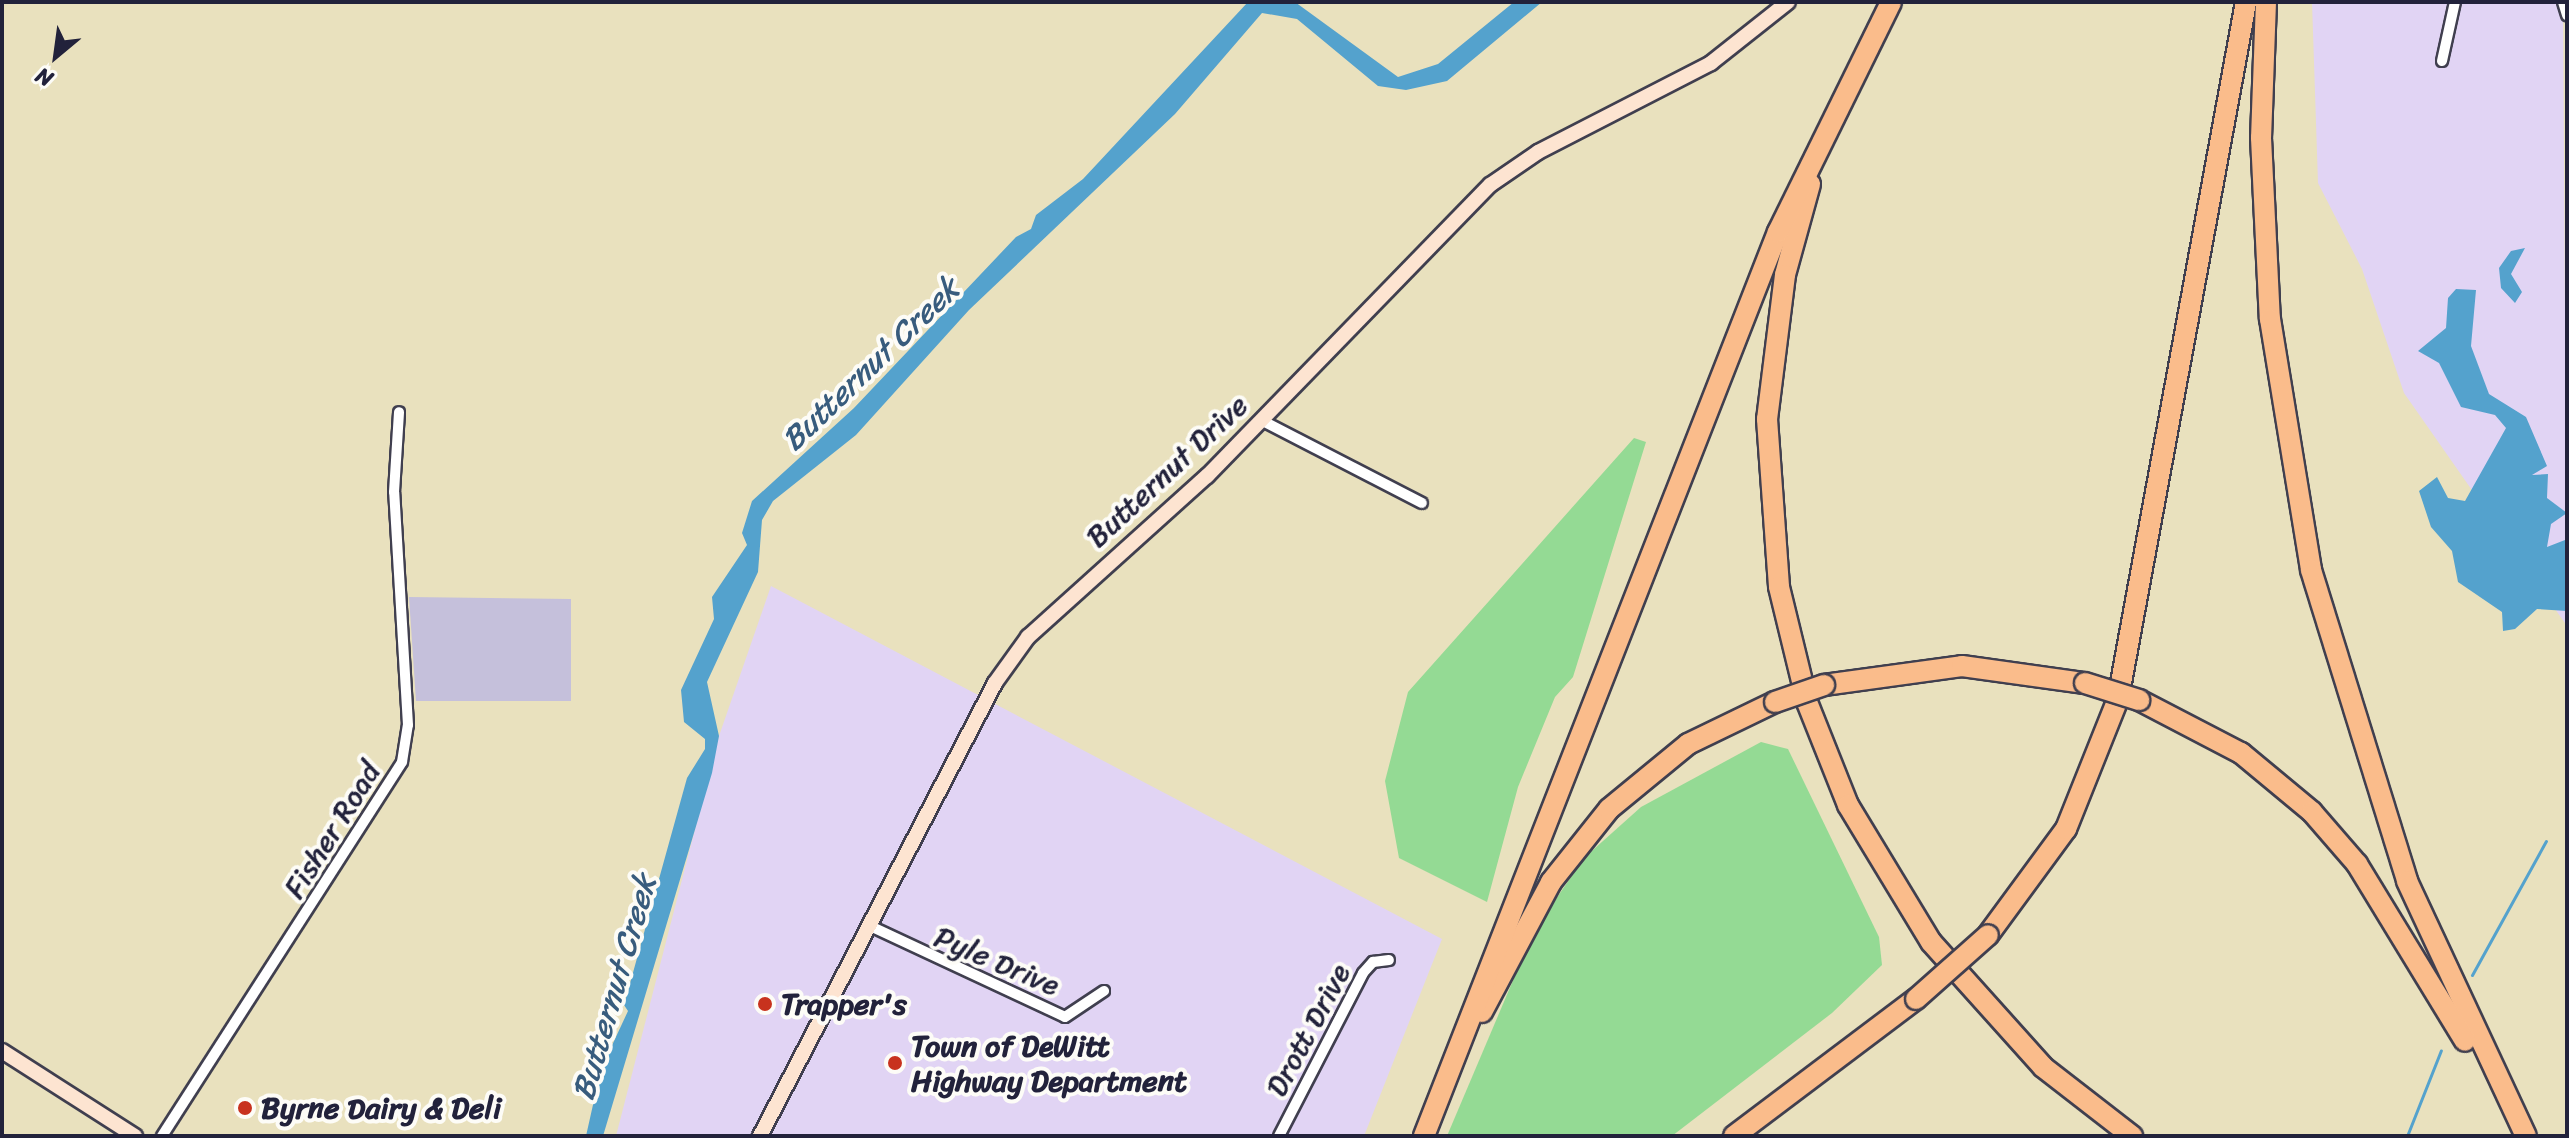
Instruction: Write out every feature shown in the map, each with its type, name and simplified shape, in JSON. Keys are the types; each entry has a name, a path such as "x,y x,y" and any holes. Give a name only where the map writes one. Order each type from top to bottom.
{"highway":[{"path":"1424,1136 1747,312 1845,82 1891,2"},
{"path":"1734,1136 1916,999 1988,935 2066,829 2118,699 2246,2"},
{"path":"2266,2 2261,138 2270,319 2311,570 2407,881 2525,1136"},
{"path":"1823,133 1785,275 1767,419 1771,528 1802,684 1848,805 1922,930 2010,1035 2132,1136"},
{"path":"1433,1114 1522,930 1582,839 1688,744 1775,702 1824,685 1962,666 2085,683 2139,700 2241,753 2331,832 2380,899 2525,1136"}],"street":[{"name":"Butternut Drive","path":"760,1136 1010,659 1055,608 1261,420 1490,185 1538,152 1711,63 1788,2"},
{"path":"2442,61 2455,2"},
{"path":"2563,2 2567,15"},
{"name":"Fisher Road","path":"162,1136 402,762 408,725 394,492 399,412"},
{"path":"1261,420 1422,503"},
{"name":"Pyle Drive","path":"868,925 1065,1017 1104,991"},
{"name":"Drott Drive","path":"1279,1136 1363,973 1373,962 1389,960"},
{"path":"2,1051 135,1136"}],"shaded area":[{"path":"2312,2 2563,2 2567,626 2404,393 2362,269 2318,183"},
{"path":"771,586 1442,939 1364,1136 616,1136 719,736"},
{"path":"409,597 571,599 571,701 416,701"}],"green space":[{"path":"1634,438 1646,442 1573,677 1555,697 1518,787 1487,902 1399,858 1385,781 1408,692"},
{"path":"1761,742 1788,749 1879,937 1882,965 1832,1013 1672,1136 1447,1136 1534,931 1584,858 1641,807"}],"water":[{"path":"1248,2 1295,2 1398,77 1438,64 1514,2 1542,2 1447,81 1406,90 1378,86 1297,19 1262,13 1175,114 969,310 856,435 773,501 762,520 758,572 707,682 719,736 712,773 603,1136 586,1136 601,1069 628,1011 624,1005 687,778 705,749 705,739 684,722 681,690 714,619 712,597 747,545 742,533 752,501 854,408 1016,237 1031,229 1036,215 1083,179"},
{"path":"2525,248 2511,274 2522,292 2515,303 2501,288 2499,268 2511,251"},
{"path":"2456,289 2476,290 2471,346 2489,394 2526,417 2547,466 2532,475 2548,474 2547,498 2567,513 2551,524 2547,547 2565,540 2567,611 2537,609 2515,629 2503,631 2502,612 2458,582 2452,551 2431,527 2419,491 2437,477 2448,498 2465,501 2506,428 2495,415 2461,407 2439,363 2418,351 2446,328 2448,298"}],"waterway":[{"path":"2472,975 2546,841"},
{"path":"2407,1136 2441,1050"}],"place":[{"name":"Trapper's","path":"765,1004"},
{"name":"Town of DeWitt Highway Department","path":"895,1063"},
{"name":"Byrne Dairy & Deli","path":"245,1108"}],"water label":[{"name":"Butternut Creek","path":"871,365"},
{"name":"Butternut Creek","path":"615,988"}]}
